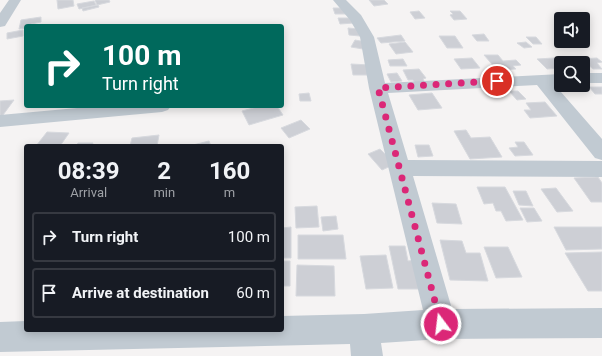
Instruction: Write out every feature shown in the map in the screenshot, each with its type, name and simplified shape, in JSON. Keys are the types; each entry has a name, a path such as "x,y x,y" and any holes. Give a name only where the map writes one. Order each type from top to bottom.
{"street":[{"path":"0,24 15,0"},
{"path":"339,0 356,18 367,37 378,88 441,324"},
{"path":"590,78 602,78"},
{"path":"542,79 602,153"},
{"path":"378,88 554,79"},
{"path":"0,121 140,108"},
{"path":"400,168 602,169"},
{"path":"2,340 365,343 441,324 602,323"}],"building":[{"path":"57,0 73,0 74,6 58,9"},
{"path":"95,0 109,0 110,2 97,5"},
{"path":"369,0 384,0 388,4 374,6"},
{"path":"94,1 96,5 79,9 77,4"},
{"path":"98,5 99,7 83,11 82,8"},
{"path":"333,8 346,8 347,14 335,14"},
{"path":"419,11 425,18 415,19 410,12"},
{"path":"450,11 460,11 467,19 454,20 450,15 453,14"},
{"path":"41,17 41,22 24,24 24,28 19,29 21,20"},
{"path":"338,18 353,18 354,23 340,24"},
{"path":"348,28 359,29 360,36 349,35"},
{"path":"23,30 23,36 7,39 7,33"},
{"path":"484,34 489,41 477,41 472,35"},
{"path":"401,35 405,41 381,43 377,38"},
{"path":"439,36 455,36 463,48 447,48"},
{"path":"526,37 536,37 542,44 533,44"},
{"path":"355,40 366,42 363,49 351,47"},
{"path":"405,42 413,52 396,54 389,44"},
{"path":"526,42 532,47 524,48 517,43"},
{"path":"484,55 498,55 503,61 516,60 521,65 513,66 516,69 497,70"},
{"path":"472,58 480,68 461,69 454,59"},
{"path":"554,58 554,68 547,69 537,59"},
{"path":"590,58 597,58 602,62 597,63 602,69 593,69 590,66"},
{"path":"403,59 407,66 390,66 388,60"},
{"path":"351,64 370,65 367,75 353,75"},
{"path":"419,69 426,78 423,79 425,83 416,84 413,80 408,80 403,70"},
{"path":"397,73 402,81 391,82 387,74"},
{"path":"590,87 602,87 602,94 595,94"},
{"path":"509,91 518,91 526,99 517,100"},
{"path":"309,93 311,101 300,101 299,94"},
{"path":"432,93 442,108 418,110 409,95"},
{"path":"14,100 3,115 0,116 0,101"},
{"path":"545,102 557,116 530,118 524,110 531,110 526,103"},
{"path":"253,108 278,108 283,115 249,125 242,111"},
{"path":"301,120 310,129 289,138 281,128"},
{"path":"466,130 471,138 490,137 502,157 470,159 454,131"},
{"path":"47,132 69,133 61,144 38,144"},
{"path":"159,135 157,144 130,144 132,138"},
{"path":"209,141 210,144 197,144"},
{"path":"515,142 524,142 533,155 515,156 509,148 518,147"},
{"path":"78,143 93,143 93,144 77,144"},
{"path":"415,145 429,145 433,156 418,157"},
{"path":"380,149 395,164 382,170 368,154"},
{"path":"598,177 602,183 602,202 591,202 574,178"},
{"path":"477,187 505,187 523,220 506,221 501,211 496,211 493,203 484,204"},
{"path":"556,188 573,211 557,212 541,189"},
{"path":"513,191 526,191 533,206 519,205"},
{"path":"432,203 456,204 462,224 437,223"},
{"path":"317,206 319,227 296,228 295,207"},
{"path":"520,208 534,208 542,221 527,222"},
{"path":"336,216 338,229 323,231 321,217"},
{"path":"291,227 291,258 284,258 284,228"},
{"path":"554,227 602,227 602,249 566,250"},
{"path":"298,235 343,235 346,259 298,259"},
{"path":"440,240 462,241 466,253 480,253 488,281 450,280"},
{"path":"389,246 405,246 408,261 416,260 423,289 398,289"},
{"path":"484,247 508,247 522,277 496,278"},
{"path":"602,252 602,291 588,291 565,253"},
{"path":"386,255 393,288 366,289 360,256"},
{"path":"284,261 290,261 290,286 284,286"},
{"path":"297,265 334,266 335,296 296,296"}],"route":[{"path":"441,324 378,88 497,81"}]}
